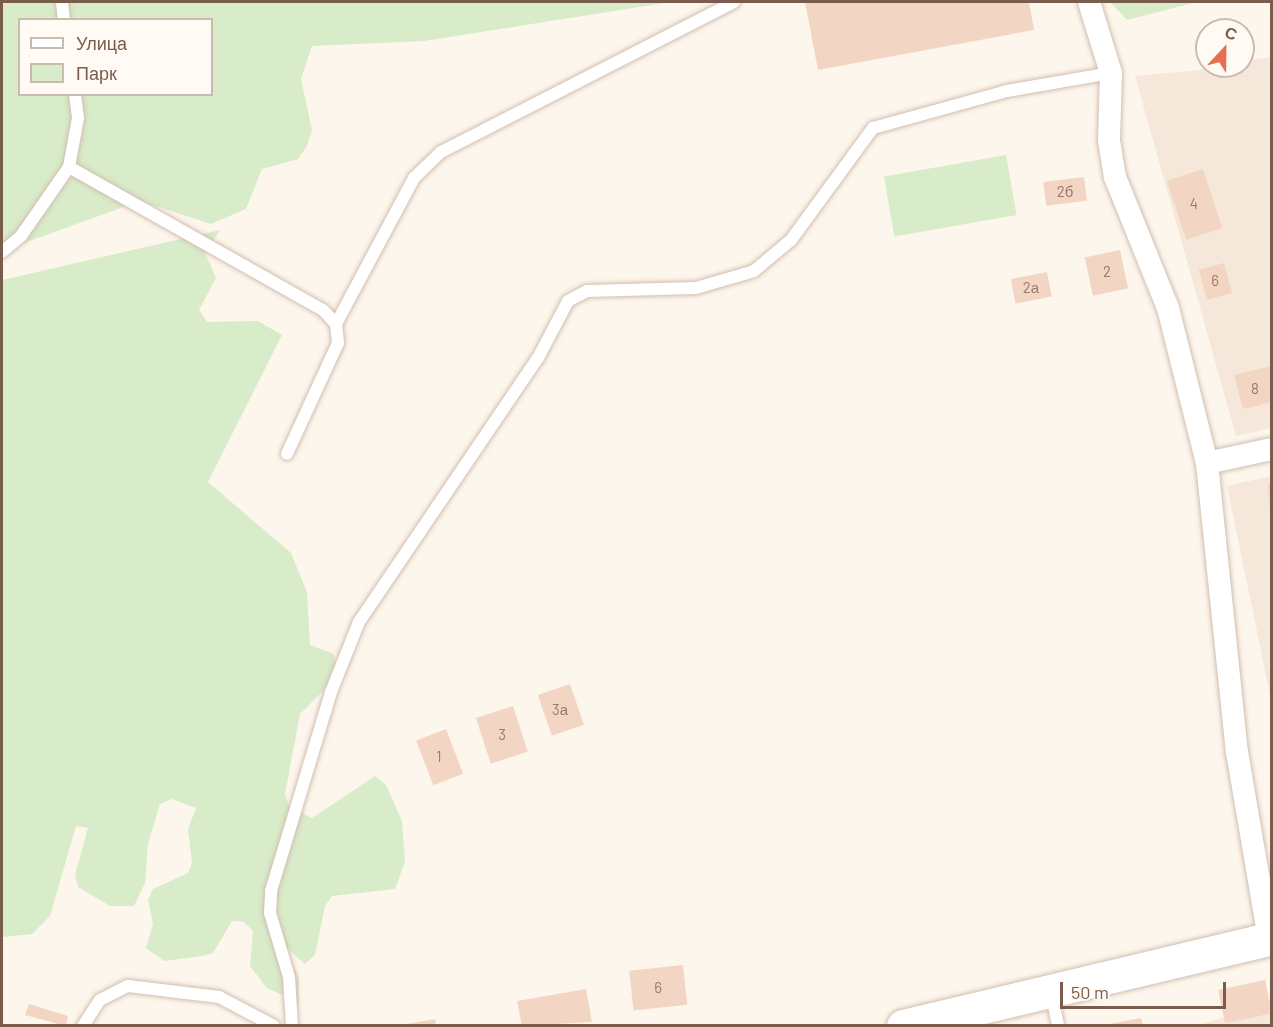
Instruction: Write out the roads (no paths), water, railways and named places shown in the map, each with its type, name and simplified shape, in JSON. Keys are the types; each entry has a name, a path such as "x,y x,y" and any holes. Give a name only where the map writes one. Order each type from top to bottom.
{"main road":[{"path":"903,1026 1270,939"}],"street":[{"path":"1089,2 1111,73 1109,140 1115,177 1168,308 1207,463 1237,753 1270,939"},
{"path":"1207,463 1272,449"}],"lane":[{"path":"62,2 64,18"},
{"path":"287,454 338,343 336,324 414,178 441,152 477,129 734,2"},
{"path":"292,1026 289,977 270,913 271,891 331,692 359,622 538,358 568,301 587,291 696,288 754,271 791,240 873,128 1007,92 1111,73"},
{"path":"2,252 21,236 69,167 78,118 75,96"},
{"path":"69,167 323,310 336,324"},
{"path":"83,1026 100,1000 128,986 219,997 274,1026"},
{"path":"1050,991 1058,1026"}]}
